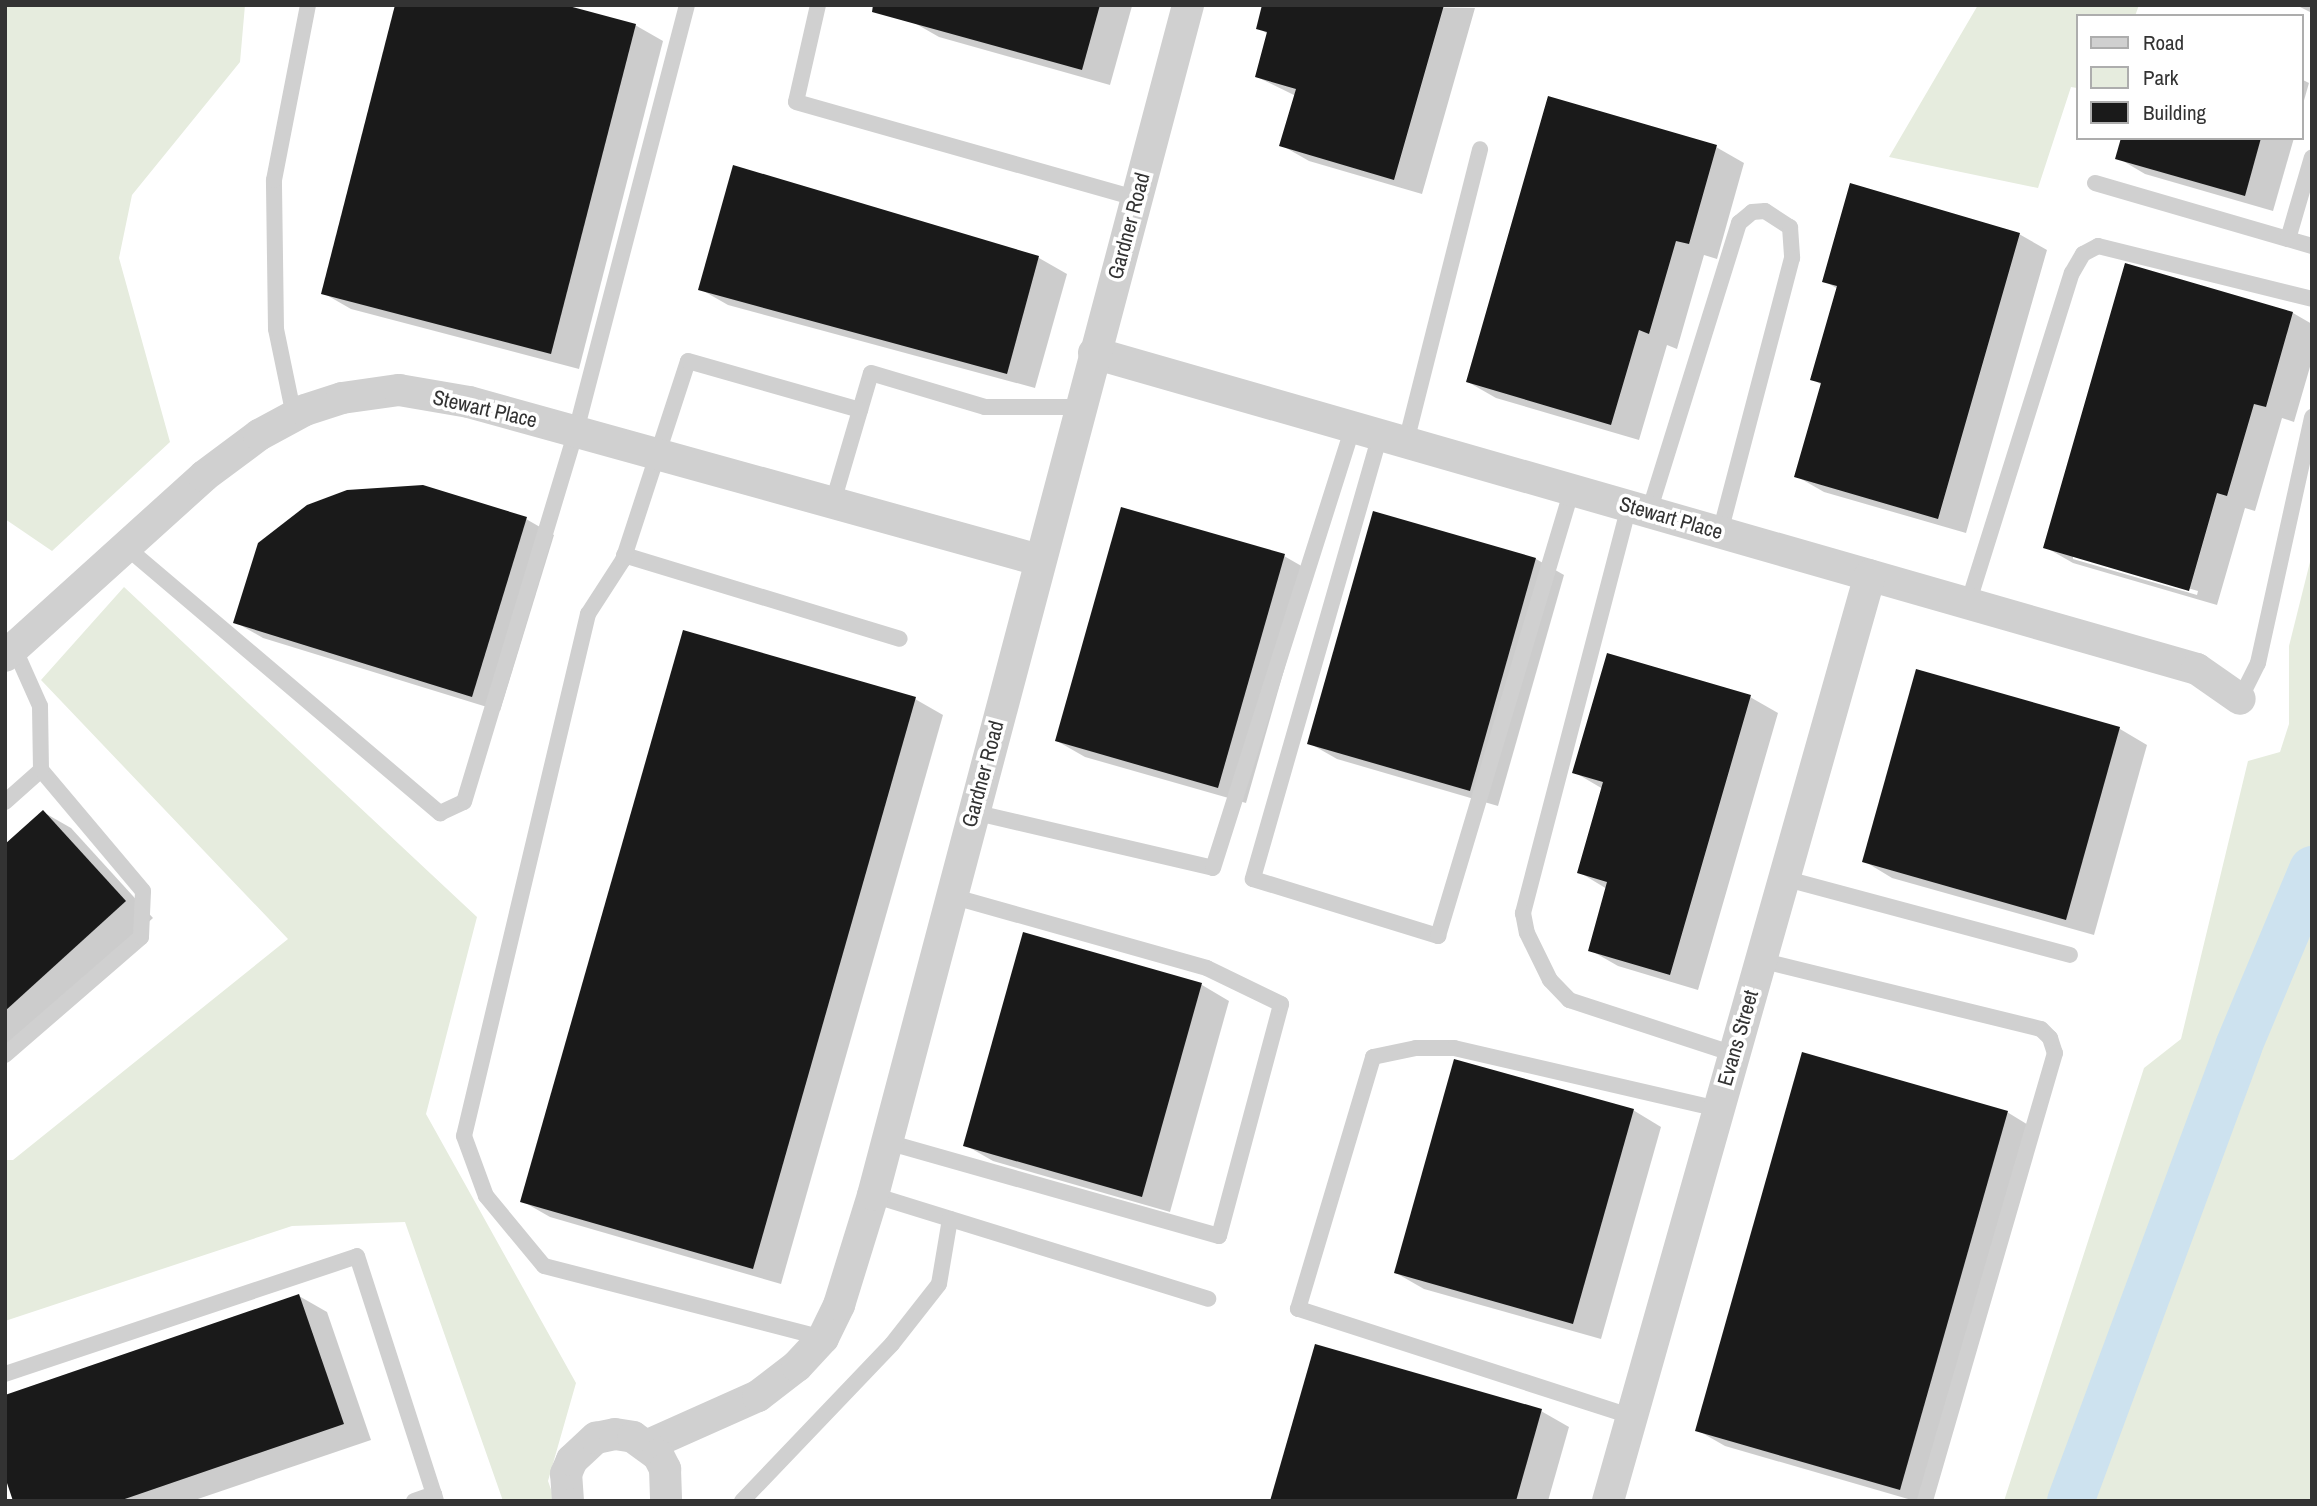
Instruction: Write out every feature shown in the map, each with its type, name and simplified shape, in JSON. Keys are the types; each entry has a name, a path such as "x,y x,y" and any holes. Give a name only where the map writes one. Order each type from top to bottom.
{"street":[{"name":"Gardner Road","path":"648,1445 758,1396 797,1366 823,1338 839,1305 873,1195 1039,559 1188,5"},
{"name":"Stewart Place","path":"1094,353 2197,669 2240,699"},
{"name":"Stewart Place","path":"9,646 126,547 204,476 259,435 295,416 342,398 399,390 470,402 1039,559"},
{"name":"Evans Street","path":"1613,1500 1630,1416 1870,575"},
{"path":"568,1501 566,1474 582,1447 615,1434 648,1445 666,1469 666,1501"}],"lane":[{"path":"295,416 276,329 274,180 309,5"},
{"path":"126,547 440,813 464,802 576,431 687,5"},
{"path":"818,5 796,102 1136,198"},
{"path":"973,812 1213,867 1380,435 1480,149"},
{"path":"2288,239 2312,157"},
{"path":"2095,183 2312,246"},
{"path":"1720,532 1792,258 1790,227 1765,211 1752,212 1739,223 1674,431 1639,509 1523,913 1527,933 1550,980 1569,1000 1734,1054"},
{"path":"1968,604 2072,272 2083,254 2098,246 2312,299"},
{"path":"823,1338 544,1266 486,1196 464,1136 588,614 625,555 688,360 860,410"},
{"path":"833,502 871,373 985,407 1080,407"},
{"path":"2240,699 2258,663 2312,417"},
{"path":"1380,435 1253,878 1438,936 1572,490"},
{"path":"625,555 900,639"},
{"path":"5,1055 141,937 143,891 41,769 40,706 9,646"},
{"path":"5,802 41,769"},
{"path":"1783,878 2070,955"},
{"path":"887,1142 1219,1236 1281,1004 1208,968 951,896"},
{"path":"1760,960 2041,1029 2054,1053 1925,1501"},
{"path":"1630,1416 1298,1309 1373,1057 1416,1048 1454,1048 1718,1109"},
{"path":"873,1195 1208,1298"},
{"path":"742,1501 892,1344 939,1284 950,1219"},
{"path":"5,1374 357,1256 435,1498 414,1501"}],"green space":[{"path":"5,5 245,5 240,62 132,195 119,258 170,442 52,551 5,519"},
{"path":"1978,5 2139,5 2136,14 2076,14 2076,88 2071,87 2038,188 1889,157"},
{"path":"2312,554 2312,1501 2004,1501 2144,1068 2181,1039 2248,761 2280,752 2289,724 2289,646"},
{"path":"124,587 477,917 426,1114 576,1383 548,1481 555,1501 503,1501 405,1222 292,1226 5,1321 5,1160 13,1160 288,939 41,680"}],"building":[{"path":"395,5 565,5 636,24 551,354 321,294"},
{"path":"873,5 1100,5 1082,70 872,12"},
{"path":"1262,5 1444,5 1394,180 1279,146 1296,89 1255,77 1267,32 1256,29"},
{"path":"1548,96 1717,145 1689,244 1676,241 1649,334 1639,330 1611,425 1466,382"},
{"path":"2120,140 2260,140 2245,196 2115,159"},
{"path":"733,165 1039,256 1007,374 698,290"},
{"path":"1850,183 2020,233 1938,519 1794,477 1821,383 1810,380 1837,286 1822,282"},
{"path":"2125,263 2293,312 2266,407 2254,404 2227,496 2217,493 2189,591 2043,548"},
{"path":"423,485 527,517 472,697 233,623 258,543 307,505 347,490"},
{"path":"1121,507 1285,554 1218,788 1055,741"},
{"path":"1373,511 1536,558 1470,791 1307,744"},
{"path":"683,630 916,697 753,1269 520,1202"},
{"path":"1607,653 1751,695 1670,975 1588,951 1607,882 1577,873 1603,782 1572,773"},
{"path":"1916,669 2120,727 2066,920 1862,862"},
{"path":"43,810 126,901 5,1011 5,844"},
{"path":"1023,932 1202,983 1142,1197 963,1146"},
{"path":"1802,1052 2008,1111 1900,1490 1695,1431"},
{"path":"1454,1059 1634,1109 1573,1324 1394,1273"},
{"path":"299,1294 344,1424 119,1501 13,1501 5,1477 5,1395"},
{"path":"1315,1344 1542,1409 1516,1501 1270,1501"}],"waterway":[{"path":"2070,1501 2238,1046 2312,869"}]}
